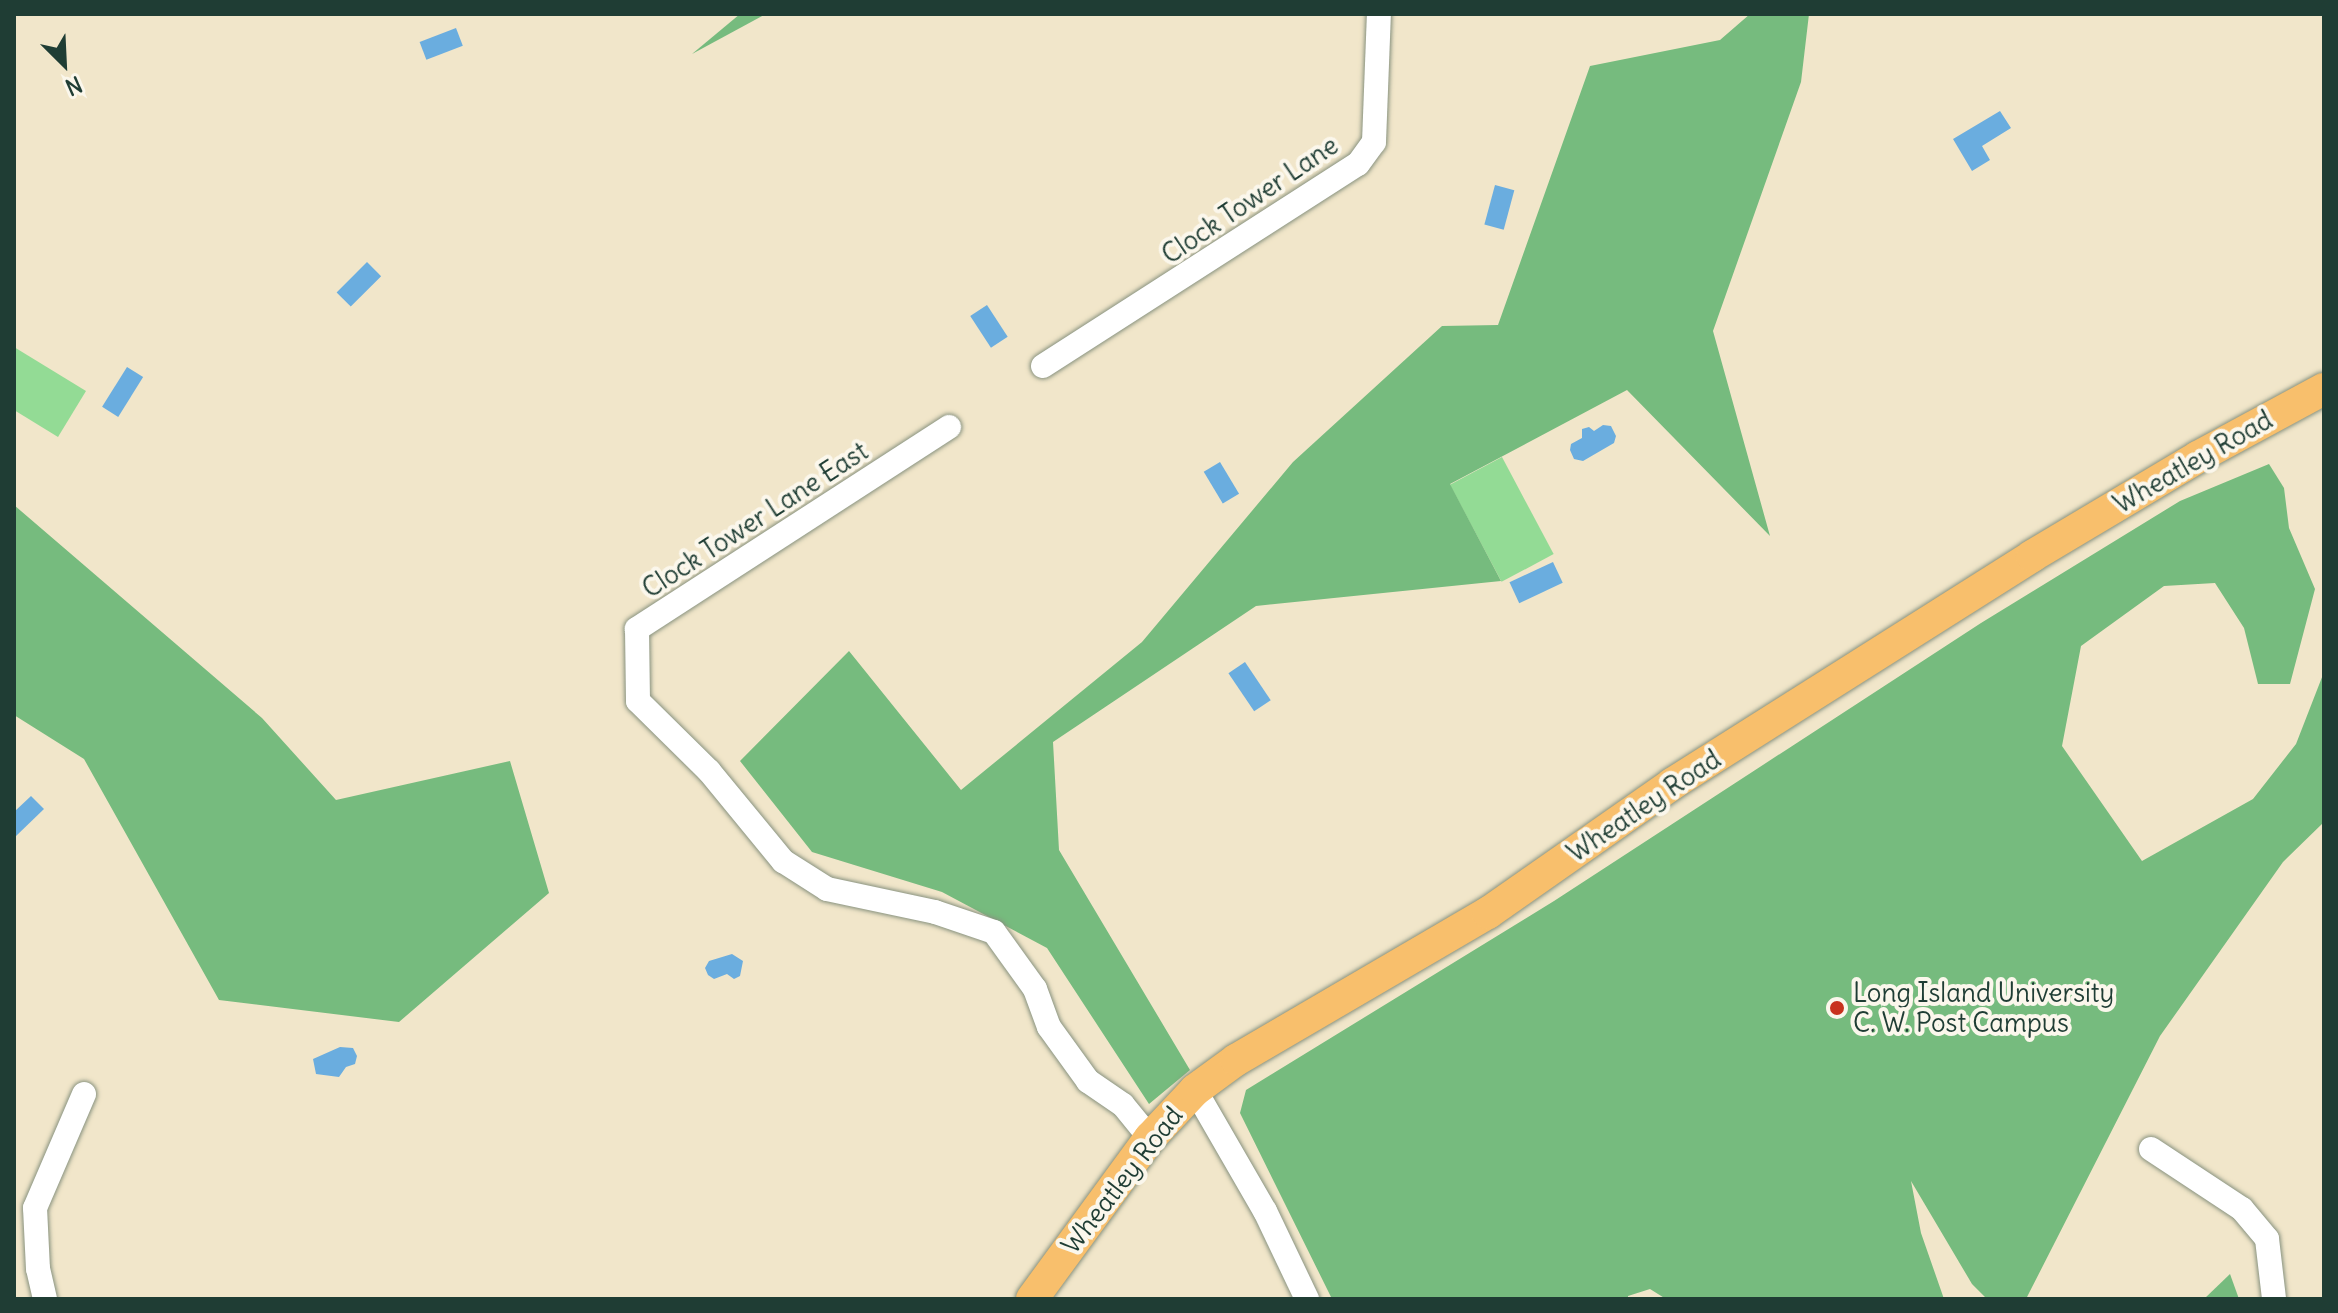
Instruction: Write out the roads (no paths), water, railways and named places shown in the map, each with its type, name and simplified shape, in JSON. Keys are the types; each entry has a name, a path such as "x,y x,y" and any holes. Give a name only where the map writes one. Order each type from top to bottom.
{"main road":[{"name":"Wheatley Road","path":"1032,1299 1150,1138 1195,1090 1236,1060 1488,913 1672,784 2032,556 2198,457 2324,389"}],"street":[{"name":"Clock Tower Lane","path":"1043,366 1358,164 1374,142 1379,14"},
{"name":"Clock Tower Lane East","path":"949,427 637,629 638,701 709,771 783,861 827,889 935,912 994,932 1035,989 1049,1027 1088,1081 1123,1105 1150,1138"},
{"path":"1195,1090 1265,1211 1307,1299"},
{"path":"45,1299 24,1207 84,1094"},
{"path":"2151,1149 2242,1209 2267,1239 2274,1299"}],"water":[{"path":"456,28 463,46 426,60 420,42"},
{"path":"2000,111 2011,128 1982,146 1990,160 1972,171 1953,139"},
{"path":"1495,185 1514,190 1504,230 1484,225"},
{"path":"367,262 381,276 351,307 337,292"},
{"path":"987,305 1008,337 991,348 970,316"},
{"path":"127,367 143,377 118,417 102,407"},
{"path":"1603,425 1611,426 1616,436 1614,443 1583,461 1574,459 1571,444 1582,438 1582,429 1589,427 1594,431"},
{"path":"1220,462 1239,494 1223,504 1204,472"},
{"path":"1553,562 1563,583 1519,603 1509,582"},
{"path":"1245,662 1271,700 1254,711 1228,673"},
{"path":"31,796 44,809 15,837 14,812"},
{"path":"732,954 743,961 740,976 734,979 727,974 714,979 708,975 705,968 709,961"},
{"path":"340,1047 353,1048 357,1056 355,1064 346,1067 339,1077 316,1074 313,1059"}],"place":[{"name":"Long Island University C. W. Post Campus","path":"1837,1008"}]}
